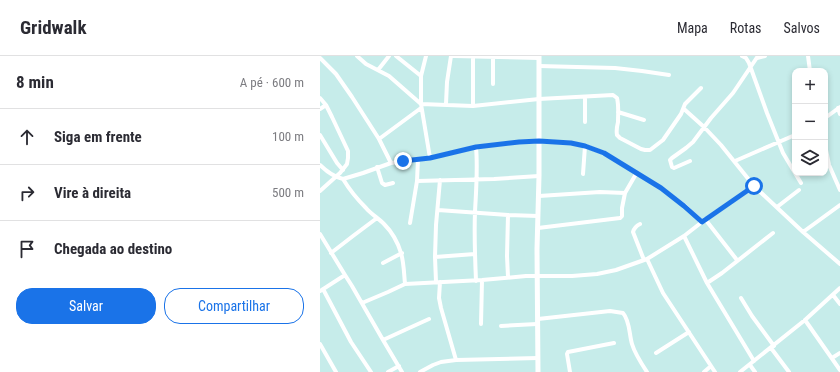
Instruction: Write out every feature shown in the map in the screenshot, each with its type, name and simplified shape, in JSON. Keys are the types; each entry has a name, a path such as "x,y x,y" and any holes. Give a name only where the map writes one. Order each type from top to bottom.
{"street":[{"path":"357,56 366,64 389,76 421,106"},
{"path":"378,70 388,56"},
{"path":"396,56 422,76"},
{"path":"426,56 422,76 421,106 430,158"},
{"path":"446,104 447,82 453,56 539,57 539,176 537,249 538,372"},
{"path":"473,56 473,106"},
{"path":"742,56 748,60 778,142 785,157 801,183"},
{"path":"690,161 676,168 672,167 670,162 672,158 693,142 733,92 758,57 765,56"},
{"path":"808,56 810,68"},
{"path":"493,57 493,84"},
{"path":"320,58 336,74 352,97 392,162"},
{"path":"540,66 615,68 669,75"},
{"path":"378,139 421,106 446,104 473,106 539,99 610,95 615,96 618,103 616,128 617,135 620,138 645,150 650,150 663,140 684,109 685,104 701,88"},
{"path":"585,97 585,122"},
{"path":"320,98 326,105 348,151 347,164 343,170 320,191"},
{"path":"320,108 326,105"},
{"path":"828,116 839,108 840,114"},
{"path":"684,109 721,145 754,186 840,264"},
{"path":"618,112 644,120"},
{"path":"320,135 343,170"},
{"path":"735,161 792,136"},
{"path":"321,168 336,177 343,179 392,162 430,158 476,147 539,141 571,143 585,146 604,153 661,188 703,221 737,260"},
{"path":"583,174 585,146"},
{"path":"476,147 476,280"},
{"path":"410,223 417,181 418,159"},
{"path":"828,160 840,190"},
{"path":"377,168 382,183 393,183"},
{"path":"538,228 620,218 622,216 622,202 625,193 636,174"},
{"path":"417,181 539,176"},
{"path":"343,179 359,200 384,224 398,243 404,265 405,284"},
{"path":"440,180 435,257 441,308 456,360"},
{"path":"362,303 405,284 482,280 537,275 572,276 597,274 616,270 645,259 684,236 754,186"},
{"path":"777,207 798,190"},
{"path":"538,196 600,192 625,193"},
{"path":"803,232 840,205"},
{"path":"438,210 538,216"},
{"path":"508,215 508,277"},
{"path":"331,253 377,218"},
{"path":"640,224 634,229 633,232 645,259 663,293 715,372"},
{"path":"707,283 773,233"},
{"path":"320,234 402,372"},
{"path":"684,236 707,283 752,363 755,372"},
{"path":"383,263 402,254"},
{"path":"435,257 475,254"},
{"path":"345,275 322,290 351,342 371,372"},
{"path":"481,324 482,280"},
{"path":"740,372 805,320 840,288"},
{"path":"833,295 840,304"},
{"path":"741,298 789,372"},
{"path":"502,326 610,311 623,313 626,317 632,344 638,360 647,372"},
{"path":"383,340 429,319"},
{"path":"805,320 840,370"},
{"path":"656,353 689,332"},
{"path":"570,372 568,352 614,343"},
{"path":"320,344 336,372"},
{"path":"832,358 840,352"},
{"path":"420,372 441,362 456,360 538,358"},
{"path":"388,372 399,366"},
{"path":"704,372 711,366"}],"route":[{"path":"403,161 430,158 476,147 519,142 539,141 571,143 604,153 661,188 702,222 754,186"}]}
